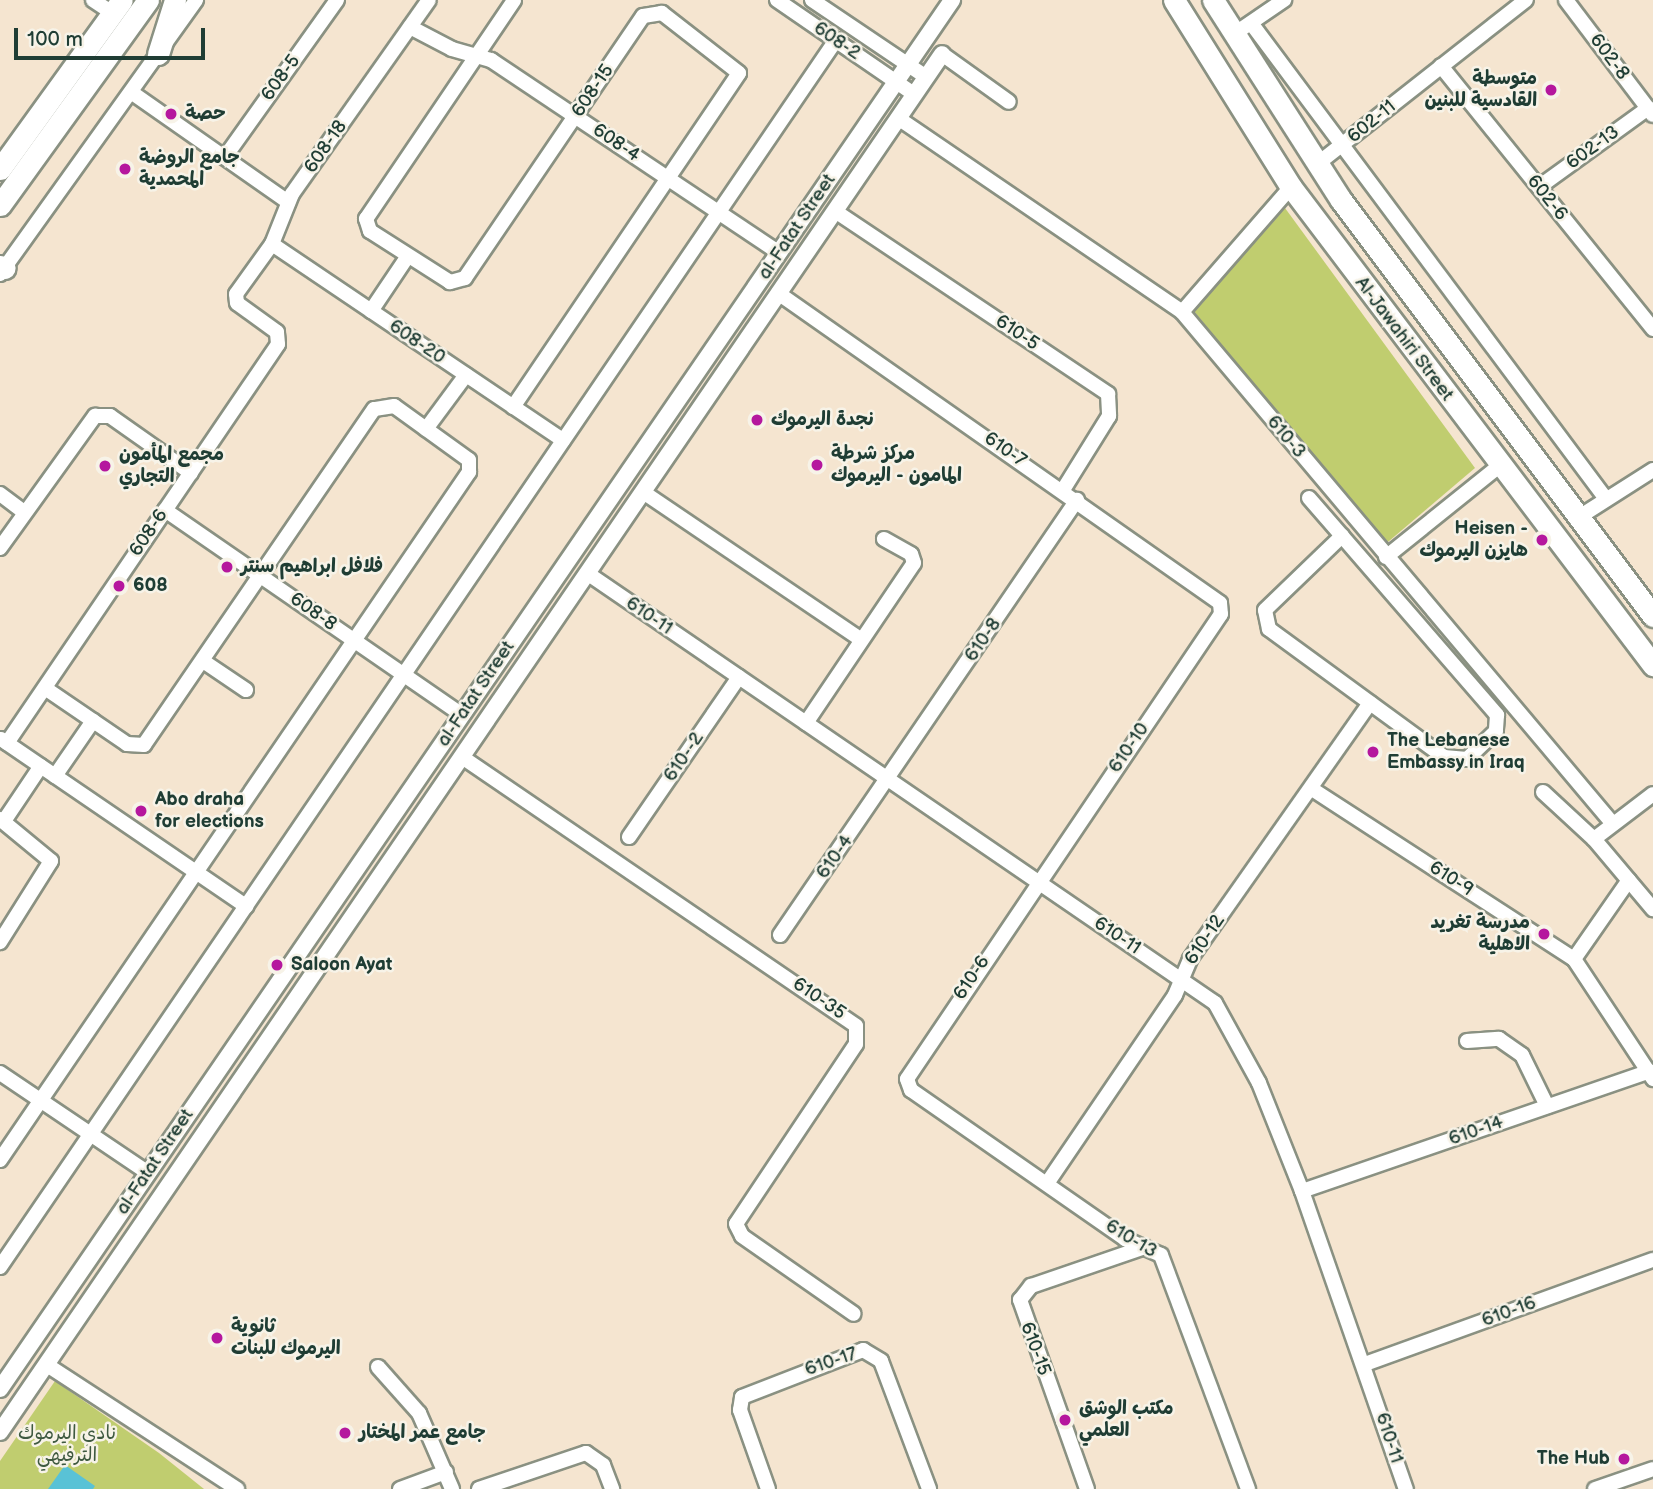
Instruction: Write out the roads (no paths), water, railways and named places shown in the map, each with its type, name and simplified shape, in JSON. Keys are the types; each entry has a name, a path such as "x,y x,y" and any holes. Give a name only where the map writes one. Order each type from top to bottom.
{"main road":[{"path":"0,205 148,0"},
{"path":"158,54 175,0"},
{"name":"Al-Jawahiri Street","path":"1174,0 1291,187 1498,467 1653,665"},
{"name":"Al-Jawahiri Street","path":"1213,0 1242,29 1316,165 1576,519 1653,616"},
{"path":"0,169 117,7"}],"street":[{"path":"93,0 117,7"},
{"path":"2,269 196,0"},
{"name":"608-5","path":"225,157 337,0"},
{"name":"608-18","path":"235,299 272,244 288,202 429,0"},
{"name":"608-15","path":"513,407 670,180 739,73 662,13 643,16 465,278 450,282 370,230 366,219 514,0"},
{"name":"608-2","path":"777,0 914,94"},
{"name":"608-2","path":"812,0 926,77"},
{"name":"al-Fatat Street","path":"0,1389 952,0"},
{"name":"602-11","path":"1316,165 1525,0"},
{"name":"602-8","path":"1566,0 1651,111"},
{"path":"1275,3 1242,29 1343,145 1606,499"},
{"name":"608-4","path":"410,27 477,55 576,117 779,253"},
{"path":"0,1267 836,40"},
{"path":"942,54 1009,102"},
{"name":"al-Fatat Street","path":"0,1432 942,54"},
{"name":"602-6","path":"1441,66 1653,329"},
{"path":"131,92 288,202"},
{"name":"602-13","path":"1539,187 1651,111"},
{"name":"610-3","path":"898,118 1182,312 1613,824"},
{"path":"1182,312 1291,187"},
{"name":"610-5","path":"835,211 1108,394 1109,416 1063,490"},
{"name":"608-20","path":"272,244 563,440"},
{"path":"371,312 408,256"},
{"name":"610-7","path":"778,293 1211,590 1221,614"},
{"name":"608-6","path":"4,741 45,688 278,344 274,329 235,299"},
{"path":"426,429 466,375"},
{"path":"0,1160 469,472 467,457 390,405 374,409 144,745 131,747 45,688"},
{"path":"0,548 100,414 191,473"},
{"path":"654,435 673,448"},
{"path":"1386,557 1498,467"},
{"path":"1576,519 1653,470"},
{"path":"643,492 860,639"},
{"path":"0,494 25,513"},
{"path":"1309,498 1342,536 1499,723 1472,756 1453,761 1370,704 1264,620 1342,536"},
{"name":"610-8","path":"889,780 1077,500"},
{"name":"608-8","path":"164,509 462,715"},
{"path":"806,723 860,639 914,563 911,554 884,539"},
{"name":"610-11","path":"587,573 1215,1003 1239,1041 1302,1191 1365,1364 1406,1489"},
{"name":"610-10","path":"1037,882 1221,614"},
{"path":"203,662 246,690"},
{"name":"610--2","path":"629,837 739,677"},
{"name":"610-12","path":"1048,1182 1181,980 1370,704"},
{"path":"55,776 93,721"},
{"path":"4,741 246,906"},
{"name":"610-35","path":"462,757 856,1026 856,1044 736,1224 742,1236 854,1314"},
{"path":"0,942 49,870 48,852 2,820 41,766"},
{"name":"610-4","path":"780,935 889,780"},
{"name":"610-9","path":"1312,789 1574,959 1652,1075"},
{"path":"1543,792 1594,839 1653,909"},
{"path":"1594,839 1653,794"},
{"path":"357,868 376,883"},
{"path":"1574,959 1629,880"},
{"name":"610-6","path":"908,1074 1037,882"},
{"path":"1467,1041 1499,1039 1522,1055 1547,1106"},
{"path":"0,1073 148,1173"},
{"name":"610-13","path":"908,1074 911,1090 1145,1247 1161,1255 1248,1489"},
{"name":"610-14","path":"1302,1191 1547,1106 1652,1075"},
{"name":"610-15","path":"1087,1489 1020,1300 1031,1286 1145,1247"},
{"name":"610-16","path":"1365,1364 1653,1260"},
{"name":"610-17","path":"768,1489 740,1410 742,1397 863,1350 881,1361 929,1489"},
{"path":"47,1365 237,1489"},
{"path":"378,1367 411,1400 453,1489"},
{"path":"479,1489 586,1453 603,1465 612,1489"},
{"path":"1595,1489 1653,1469"},
{"path":"400,1489 446,1472"}],"water":[{"path":"65,1465 95,1486 93,1489 48,1489"}],"place":[{"name":"متوسطة القادسية للبنين","path":"1551,90"},
{"name":"حصة","path":"171,114"},
{"name":"جامع الروضة المحمدية","path":"125,169"},
{"name":"نجدة اليرموك","path":"757,420"},
{"name":"مركز شرطة المامون - اليرموك","path":"817,465"},
{"name":"مجمع المأمون التجاري","path":"105,466"},
{"name":"Heisen - هايزن اليرموك","path":"1542,540"},
{"name":"فلافل ابراهيم سنتر","path":"227,567"},
{"name":"608","path":"119,586"},
{"name":"The Lebanese Embassy in Iraq","path":"1373,752"},
{"name":"Abo draha for elections","path":"141,811"},
{"name":"مدرسة تغريد الاهلية","path":"1544,934"},
{"name":"Saloon Ayat","path":"277,965"},
{"name":"ثانوية اليرموك للبنات","path":"217,1338"},
{"name":"مكتب الوشق العلمي","path":"1065,1420"},
{"name":"جامع عمر المختار","path":"345,1433"},
{"name":"The Hub","path":"1624,1459"}],"park label":[{"name":"نادي اليرموك الترفيهي","path":"67,1445"}]}
